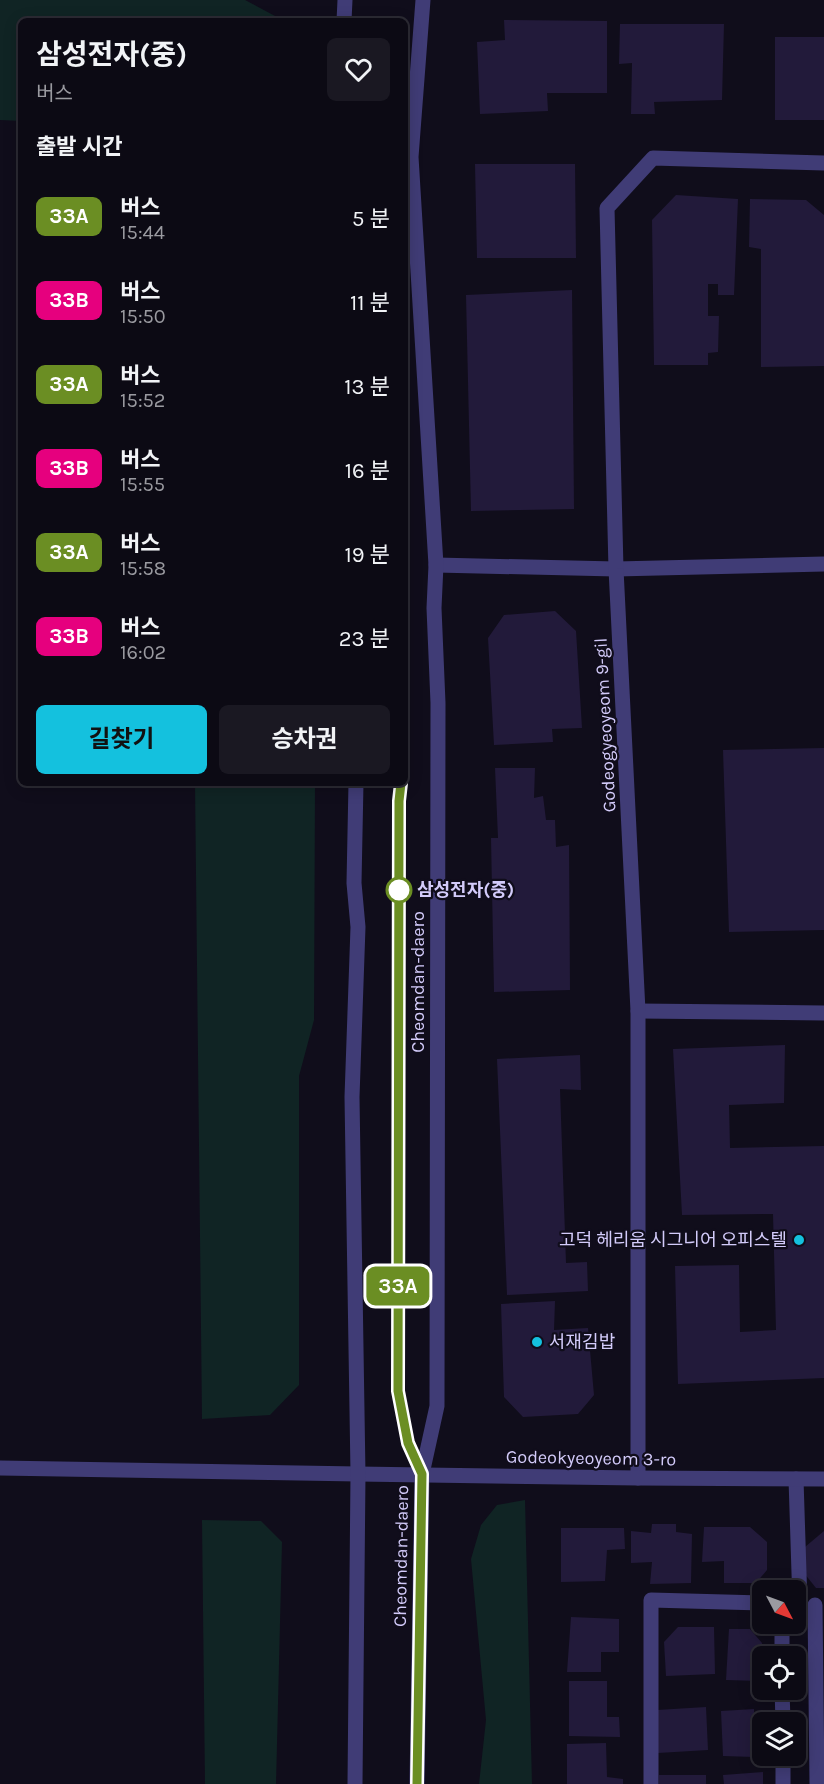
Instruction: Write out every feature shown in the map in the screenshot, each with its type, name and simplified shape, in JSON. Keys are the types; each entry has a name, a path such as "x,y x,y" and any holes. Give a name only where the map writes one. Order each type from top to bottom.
{"street":[{"path":"344,18 345,0"},
{"name":"Cheomdan-daero","path":"417,1784 422,1474 437,1406 438,703 434,608 436,565 411,157 423,0"},
{"name":"Godeogyeoyeom 9-gil","path":"638,1478 638,1011 616,569 607,208 653,158 824,163"},
{"path":"436,565 616,569 824,564"},
{"path":"355,1784 358,1474 352,1097 358,927 354,883 356,786"},
{"path":"638,1011 824,1013"},
{"name":"Godeokyeoyeom 3-ro","path":"0,1468 824,1479"},
{"path":"796,1479 808,1604 817,1784"},
{"path":"651,1784 651,1600 752,1603"},
{"path":"783,1766 783,1784"}],"green space":[{"path":"0,0 245,0 275,16 275,18 18,18 18,121 0,120"},
{"path":"195,786 315,786 314,1020 299,1076 299,1385 270,1415 202,1419"},
{"path":"525,1500 532,1784 479,1784 486,1720 471,1559 481,1525 497,1505"},
{"path":"202,1520 261,1521 282,1542 276,1784 205,1784"}],"building":[{"path":"504,20 607,21 607,93 547,93 548,111 480,114 477,42 505,40"},
{"path":"620,24 724,24 722,100 654,102 655,114 631,114 632,63 619,64"},
{"path":"775,37 824,37 824,120 775,120"},
{"path":"475,164 575,164 576,258 477,258"},
{"path":"676,195 738,199 734,295 718,295 718,284 708,284 708,316 719,316 718,352 708,353 708,365 654,365 652,220"},
{"path":"750,199 806,200 824,215 824,366 761,367 761,249 749,247"},
{"path":"572,290 574,509 471,511 466,295"},
{"path":"555,611 576,631 582,728 552,729 553,742 494,745 488,638 504,615"},
{"path":"824,748 824,930 729,932 723,750"},
{"path":"495,768 535,768 534,798 543,796 546,820 555,820 556,847 569,845 570,990 494,992 491,838 498,838"},
{"name":"고덕 헤리움 시그니어 오피스텔","path":"785,1045 784,1103 729,1105 730,1148 824,1146 824,1378 678,1384 675,1266 739,1265 740,1332 776,1330 773,1214 682,1215 673,1049"},
{"path":"580,1055 581,1090 560,1089 566,1263 587,1262 588,1291 507,1295 497,1059"},
{"path":"555,1301 554,1330 588,1328 594,1395 578,1414 523,1417 504,1397 501,1304"},
{"path":"652,1524 676,1524 676,1532 692,1534 691,1583 650,1584 652,1562 631,1563 631,1531 651,1533"},
{"path":"704,1527 750,1527 767,1542 767,1570 759,1580 752,1580 752,1583 724,1583 724,1561 702,1562"},
{"path":"561,1528 624,1528 625,1549 607,1550 605,1581 561,1582"},
{"path":"824,1531 824,1588 816,1588 804,1573 805,1547"},
{"path":"571,1617 619,1619 619,1652 601,1652 601,1672 567,1672"},
{"path":"678,1627 714,1627 715,1674 666,1676 664,1642"},
{"path":"729,1629 750,1629 762,1643 762,1646 752,1646 752,1681 726,1680"},
{"path":"569,1681 607,1681 607,1717 619,1717 620,1737 569,1736"},
{"path":"706,1707 708,1750 658,1753 657,1710"},
{"path":"754,1709 752,1712 752,1757 723,1756 721,1711"},
{"path":"606,1743 607,1777 623,1779 623,1784 567,1784 567,1744"},
{"path":"763,1772 763,1784 724,1784 723,1775"},
{"path":"659,1775 706,1775 706,1784 659,1784"}],"bus line":[{"name":"33A","path":"401,786 398,1391 408,1443 422,1474 417,1784"}],"place":[{"name":"삼성전자(중)","path":"399,890"},
{"name":"고덕 헤리움 시그니어 오피스텔","path":"799,1240"},
{"name":"서재김밥","path":"537,1342"}]}
